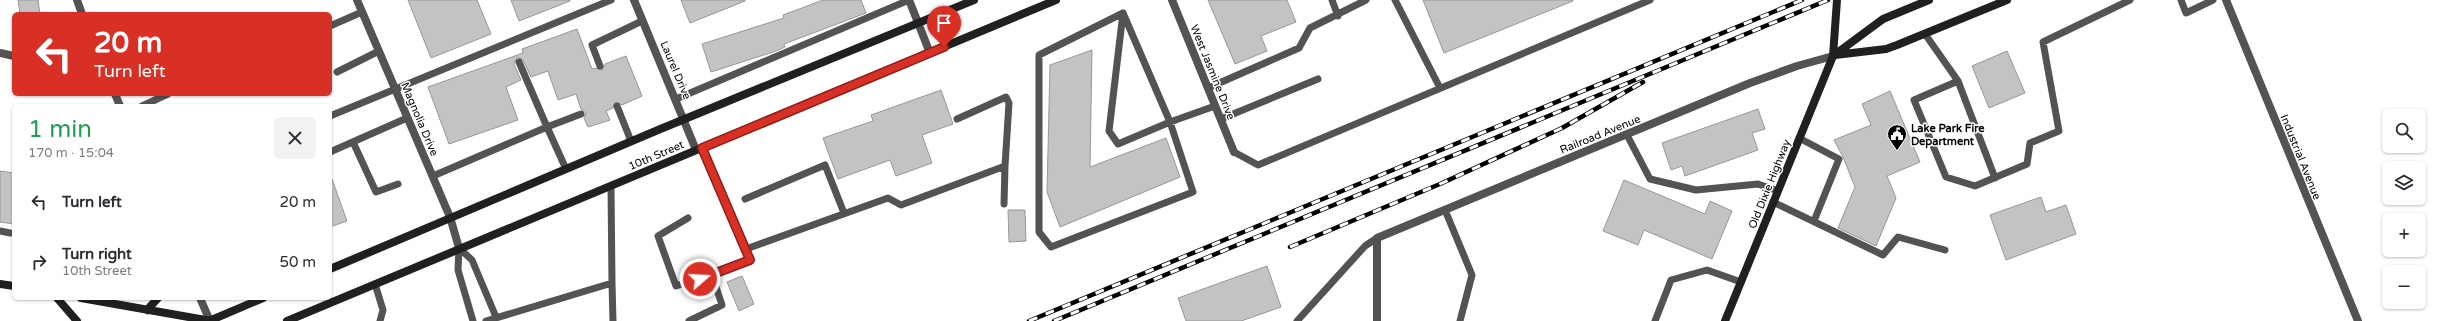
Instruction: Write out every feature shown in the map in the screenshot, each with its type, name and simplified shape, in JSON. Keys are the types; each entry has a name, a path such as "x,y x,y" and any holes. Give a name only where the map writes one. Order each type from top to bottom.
{"main road":[{"name":"10th Street","path":"332,268 631,141 974,0"},
{"name":"10th Street","path":"287,321 1056,0"},
{"path":"1833,56 1837,0"},
{"path":"1833,56 1883,19 1929,0"},
{"path":"1833,56 1886,49 2007,0"},
{"name":"Old Dixie Highway","path":"1725,321 1833,56"},
{"path":"0,284 12,286"},
{"path":"59,300 77,321"},
{"path":"92,300 210,321 258,300"},
{"path":"147,310 156,300"}],"street":[{"path":"77,0 81,12"},
{"name":"Magnolia Drive","path":"357,0 450,217 459,248"},
{"path":"909,0 930,53"},
{"name":"West Jasmine Drive","path":"1172,0 1234,152"},
{"name":"Industrial Avenue","path":"2226,0 2358,321"},
{"name":"Laurel Drive","path":"636,1 642,21 684,119 699,149"},
{"path":"0,54 12,56"},
{"name":"Railroad Avenue","path":"1377,238 1750,83 1797,66 1833,56"},
{"path":"1377,238 1377,321"},
{"path":"201,300 210,321"}],"lane":[{"path":"332,115 611,0"},
{"path":"676,99 909,0"},
{"path":"1332,0 1338,16"},
{"path":"1208,88 1299,48 1310,28 1338,16 1366,0"},
{"path":"1394,0 1440,88"},
{"path":"1234,152 1258,165 1650,0"},
{"path":"1958,81 1914,100 1946,177 1975,186 2027,164 2030,143 2059,131 2043,42 2130,0"},
{"path":"2181,0 2186,13 2213,0"},
{"path":"332,25 362,12"},
{"path":"1123,13 1109,131 1118,144 1170,122 1215,106"},
{"path":"1123,13 1170,122 1192,192 1051,247 1039,232 1039,55 1123,13"},
{"path":"600,66 592,45 642,21"},
{"path":"1925,34 1958,81 1995,178"},
{"path":"336,72 379,51"},
{"path":"519,62 566,169"},
{"path":"1221,119 1318,79"},
{"path":"146,104 164,96"},
{"path":"957,119 1006,97 1009,103 1004,204"},
{"path":"617,106 631,141"},
{"path":"432,176 581,114"},
{"path":"332,151 407,118"},
{"path":"1627,135 1650,179 1696,190 1758,184 1778,191"},
{"path":"1799,138 1839,159 1814,221"},
{"path":"353,142 376,192 398,184"},
{"path":"688,218 658,236 676,286 712,275 750,260 699,149"},
{"path":"745,199 825,165 844,213"},
{"path":"746,249 888,198 902,205 1005,166"},
{"path":"611,186 613,321"},
{"path":"1773,202 1883,256 1898,237 1945,250"},
{"path":"1446,210 1472,275 1460,321"},
{"path":"0,231 10,233"},
{"path":"1297,321 1365,246 1377,238"},
{"path":"459,248 472,260 496,317"},
{"path":"459,248 458,270 473,321"},
{"path":"1655,321 1671,280 1707,270 1741,282"},
{"path":"689,321 722,305 712,275"},
{"path":"486,321 612,283"},
{"path":"375,284 383,310 380,321"}],"building":[{"path":"18,0 38,0 40,12 20,12"},
{"path":"408,0 477,0 491,34 431,58"},
{"path":"511,0 570,0 570,1 519,21"},
{"path":"681,0 745,0 745,1 690,23"},
{"path":"823,0 861,0 866,13 784,44 785,47 776,51 711,72 702,44 784,18 783,15"},
{"path":"1208,0 1287,0 1296,22 1261,36 1267,51 1235,64"},
{"path":"1423,0 1573,0 1573,1 1444,53"},
{"path":"577,29 592,69 595,68 602,70 605,64 626,56 642,96 622,105 615,102 613,108 606,111 610,120 588,127 584,118 586,113 581,109 576,94 558,100 548,71 531,77 523,60 517,57 514,64 521,80 506,87 518,120 449,144 428,87 523,53 522,49"},
{"path":"1092,50 1090,167 1166,138 1180,177 1060,227 1047,192 1050,65"},
{"path":"2007,51 2025,93 1989,108 1972,66"},
{"path":"941,90 953,124 922,135 932,163 896,176 890,160 838,179 823,138 873,121 871,115"},
{"path":"1890,91 1920,162 1887,176 1896,198 1876,246 1838,228 1855,187 1843,157 1834,140 1871,125 1862,104"},
{"path":"1758,109 1765,129 1752,133 1758,150 1685,176 1682,166 1671,170 1662,143"},
{"path":"0,171 12,173 12,224 0,222"},
{"path":"332,179 347,221 332,226"},
{"path":"1624,180 1705,214 1710,201 1732,211 1712,259 1644,230 1638,245 1603,231"},
{"path":"2041,197 2046,212 2066,205 2076,234 2006,260 1990,215"},
{"path":"1008,210 1025,210 1026,241 1009,242"},
{"path":"1267,266 1281,307 1241,321 1186,321 1178,298"},
{"path":"742,276 754,304 739,311 727,282"}],"railway":[{"path":"1029,321 1802,0"},
{"path":"1054,321 1828,0"},
{"path":"1290,247 1440,184 1562,128 1643,82"}],"place":[{"name":"Lake Park Fire Department","path":"1897,151"}],"route":[{"path":"700,279 750,260 702,148 944,47"}]}
